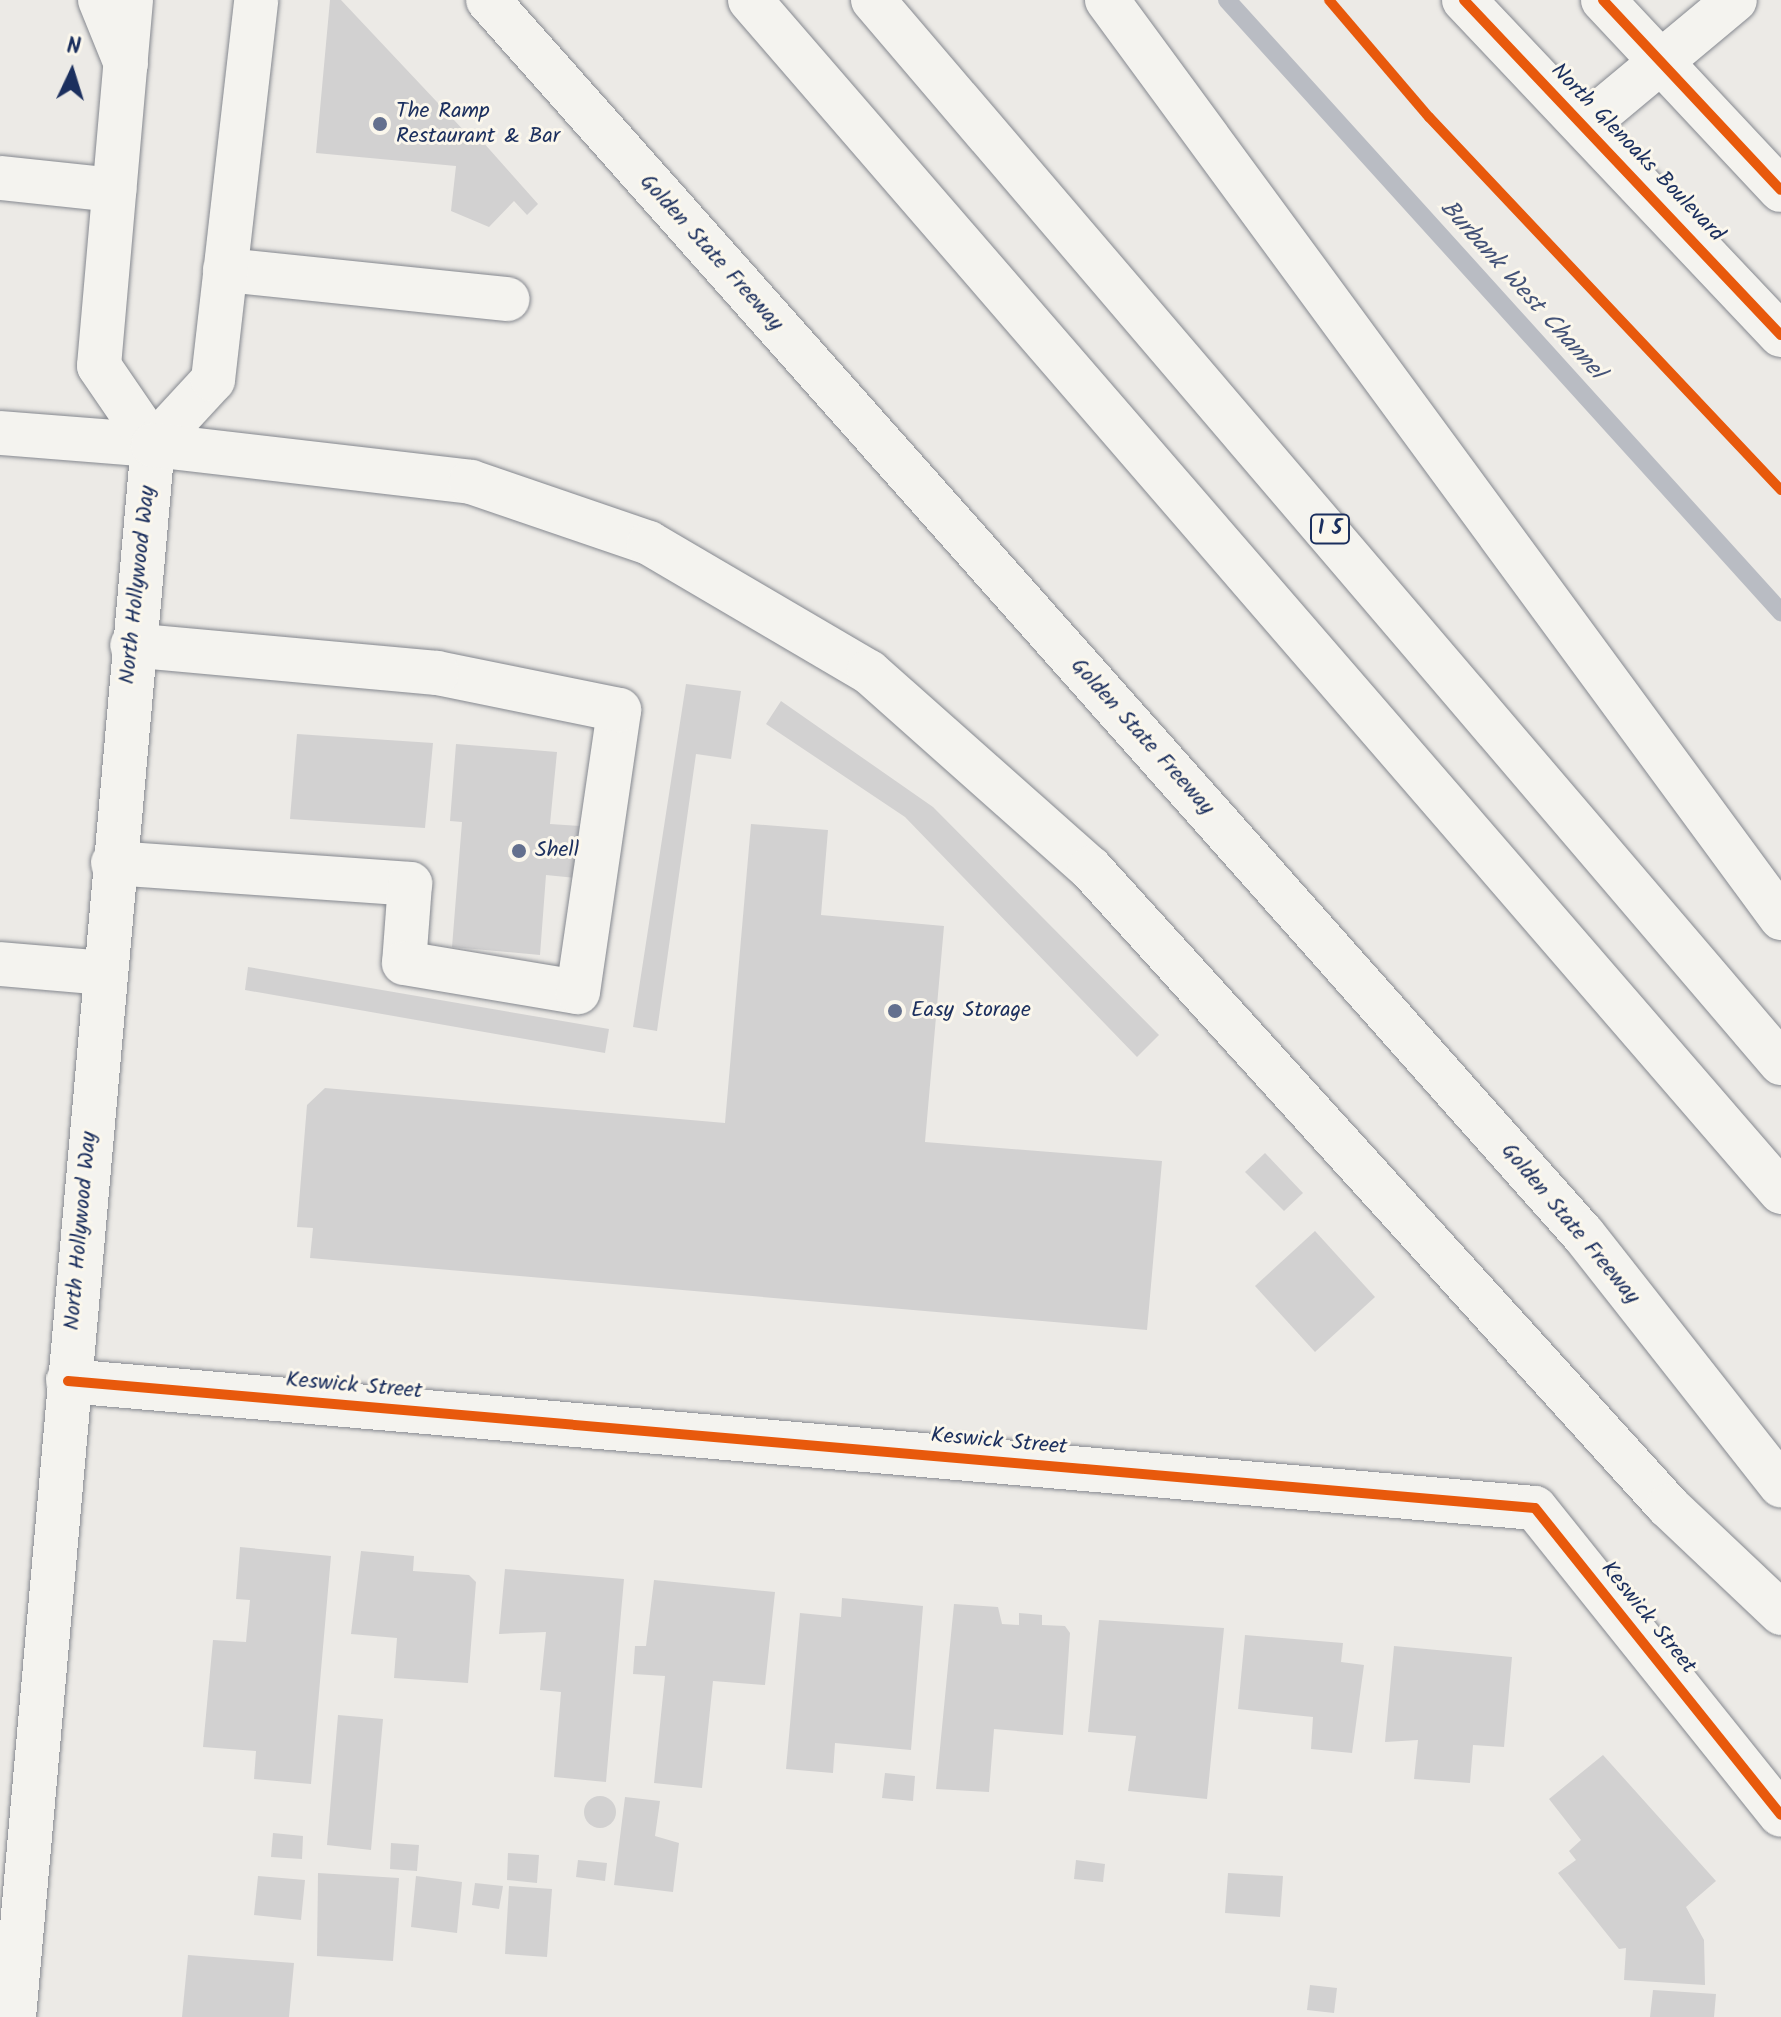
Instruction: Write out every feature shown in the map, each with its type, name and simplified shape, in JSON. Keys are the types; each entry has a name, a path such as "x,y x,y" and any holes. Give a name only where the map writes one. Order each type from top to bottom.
{"main road":[{"path":"100,0 126,64"},
{"path":"131,0 99,366 153,445"},
{"path":"153,445 213,380 256,0"},
{"path":"750,0 1781,1192"},
{"name":"I 5","path":"873,0 1781,1063"},
{"path":"1107,0 1781,918"},
{"name":"North Glenoaks Boulevard","path":"1464,0 1781,335"},
{"path":"1603,0 1781,190"},
{"path":"1585,125 1735,0"},
{"name":"Golden State Freeway","path":"499,13 1583,1234 1772,1466"},
{"path":"0,178 114,190"},
{"path":"225,270 508,299"},
{"path":"0,433 153,445 471,482 649,543 869,672 1090,868 1668,1506 1781,1613"},
{"name":"North Hollywood Way","path":"14,2017 132,645 153,445"},
{"path":"113,863 410,884 404,963 578,992 619,710 437,673 132,645"},
{"path":"0,964 104,973"},
{"name":"Keswick Street","path":"68,1381 1535,1508 1781,1815"}],"building":[{"path":"330,0 341,0 469,136 474,132 538,204 527,215 514,201 489,227 451,211 456,166 316,153"},
{"path":"686,684 741,691 731,759 696,754 657,1031 633,1027"},
{"path":"781,701 933,807 1159,1035 1137,1057 905,817 766,724"},
{"path":"297,734 433,743 425,828 290,819"},
{"name":"Shell","path":"456,744 557,752 550,824 580,826 576,878 546,875 540,955 452,947 462,822 450,821"},
{"path":"751,824 828,830 821,915 944,926 925,1142 1162,1161 1147,1330 310,1258 313,1228 297,1227 307,1105 325,1088 725,1123"},
{"path":"248,967 609,1029 605,1053 245,990"},
{"path":"1265,1153 1303,1193 1284,1211 1245,1172"},
{"path":"1315,1231 1375,1297 1315,1352 1255,1286"},
{"path":"240,1547 331,1556 311,1784 254,1779 256,1751 203,1747 213,1640 246,1642 250,1600 236,1599"},
{"path":"361,1551 414,1556 413,1571 469,1575 476,1582 468,1683 394,1678 397,1638 351,1634"},
{"path":"505,1569 624,1579 606,1782 554,1777 561,1692 540,1690 546,1632 499,1634"},
{"path":"654,1580 775,1592 765,1685 713,1681 702,1788 654,1783 665,1676 633,1674 635,1646 646,1646"},
{"path":"842,1598 923,1606 911,1750 835,1743 833,1773 786,1769 800,1613 841,1617"},
{"path":"954,1604 998,1607 1002,1624 1019,1625 1019,1613 1042,1615 1042,1625 1065,1626 1070,1633 1063,1735 994,1729 989,1792 936,1789"},
{"path":"1099,1620 1224,1628 1207,1799 1128,1791 1136,1736 1088,1732"},
{"path":"1245,1635 1343,1643 1341,1662 1364,1665 1352,1753 1311,1749 1313,1717 1238,1709"},
{"path":"1394,1646 1512,1657 1504,1747 1473,1745 1470,1783 1414,1779 1418,1740 1385,1742"},
{"path":"338,1715 383,1719 371,1850 327,1845"},
{"path":"1603,1755 1716,1881 1686,1907 1704,1940 1705,1985 1624,1980 1626,1948 1619,1949 1558,1873 1576,1860 1569,1851 1581,1840 1549,1799"},
{"path":"885,1773 915,1776 913,1801 882,1798"},
{"path":"600,1796 611,1801 616,1812 611,1823 600,1828 589,1823 584,1812 589,1801"},
{"path":"625,1797 660,1801 655,1836 679,1843 673,1892 614,1885"},
{"path":"273,1833 303,1836 302,1859 271,1857"},
{"path":"391,1843 419,1845 417,1871 390,1869"},
{"path":"508,1853 539,1855 537,1883 507,1880"},
{"path":"578,1860 607,1863 605,1881 576,1877"},
{"path":"1076,1860 1105,1864 1103,1882 1074,1879"},
{"path":"318,1873 399,1878 393,1961 317,1956"},
{"path":"1228,1873 1283,1876 1280,1917 1225,1913"},
{"path":"258,1876 305,1880 301,1920 254,1915"},
{"path":"416,1876 462,1882 457,1933 411,1927"},
{"path":"475,1883 503,1886 499,1909 472,1905"},
{"path":"509,1886 552,1889 547,1957 505,1954"},
{"path":"188,1955 294,1963 289,2017 182,2017"},
{"path":"1310,1985 1337,1988 1334,2013 1307,2010"},
{"path":"1653,1990 1716,1994 1714,2017 1650,2017"}],"waterway":[{"name":"Burbank West Channel","path":"1227,0 1781,612"}],"cycle path":[{"path":"1329,0 1429,117 1781,490"},
{"path":"1464,0 1781,335"},
{"path":"1603,0 1781,190"},
{"path":"68,1381 1535,1508 1781,1815"}],"place":[{"name":"The Ramp Restaurant & Bar","path":"380,124"},
{"name":"Shell","path":"519,851"},
{"name":"Easy Storage","path":"895,1011"}]}
